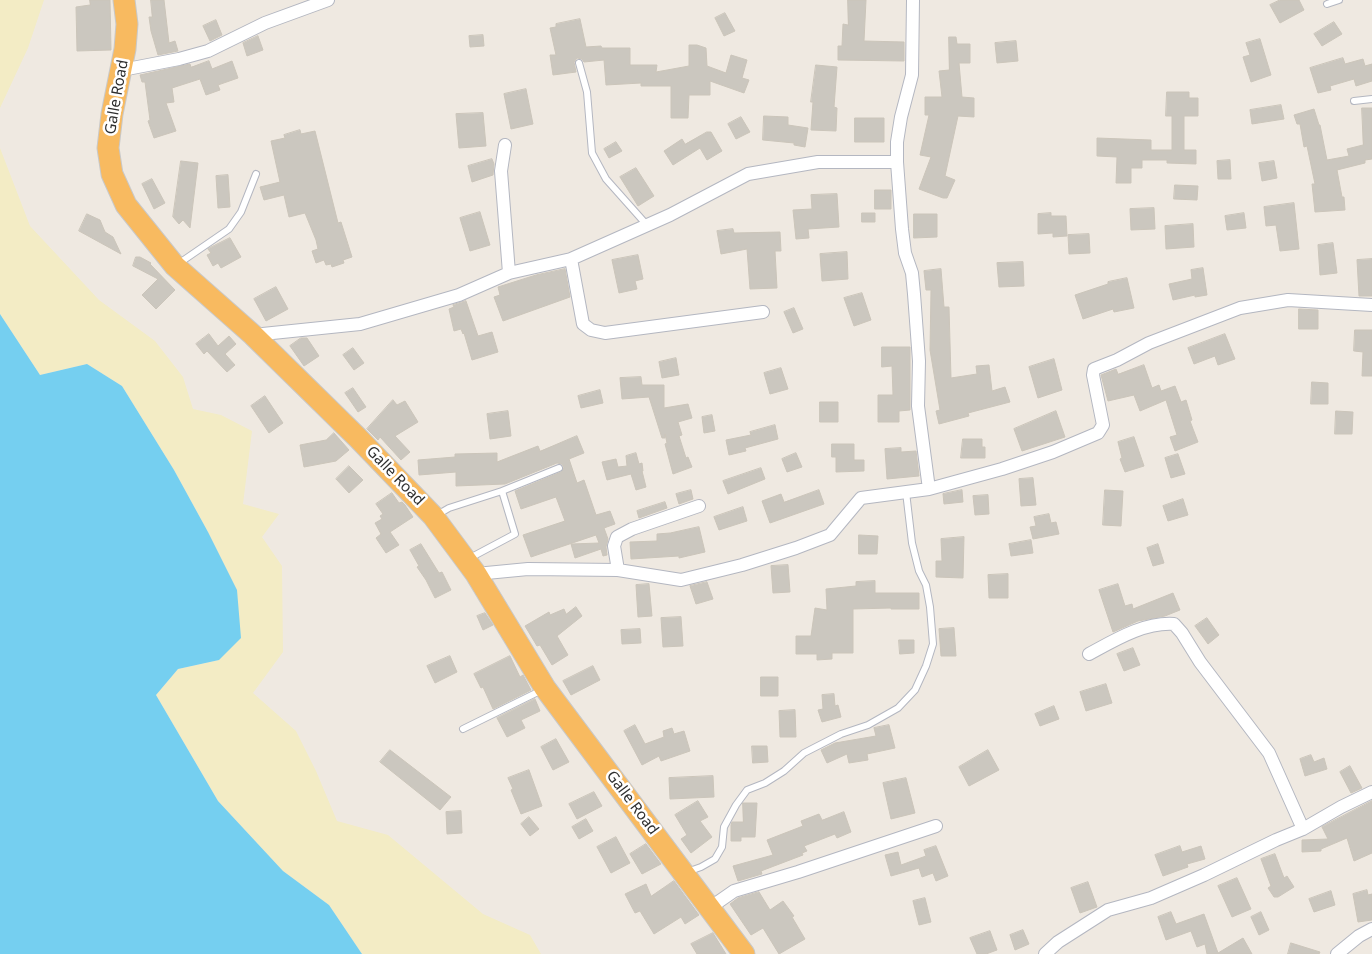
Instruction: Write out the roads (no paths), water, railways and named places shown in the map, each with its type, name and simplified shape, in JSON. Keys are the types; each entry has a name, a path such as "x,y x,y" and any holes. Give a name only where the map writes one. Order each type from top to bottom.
{"highway":[{"name":"Galle Road","path":"124,0 128,24 108,148 112,174 126,205 175,266 253,335 434,516 472,567 545,688 711,907 744,954"}],"street":[{"path":"122,70 179,59 208,51 265,23 328,0"},
{"path":"913,0 912,75 897,142 897,162 905,253 912,273 915,302 920,361 918,406 929,489"},
{"path":"506,145 501,171 509,273"},
{"path":"253,335 360,324 459,295 509,273 571,259 646,224 670,215 748,174 818,162 897,162"},
{"path":"571,259 583,324 590,330 605,333 763,312"},
{"path":"472,567 618,570 681,580 742,565 830,535 861,498 929,489 1002,469 1053,452 1098,433 1103,425 1093,375 1094,369 1117,360 1149,343 1240,308 1288,300 1372,304"},
{"path":"618,570 614,546 617,537 632,529 698,506"},
{"path":"1089,654 1142,628 1160,623 1174,624 1182,633 1200,662 1269,753 1303,829"},
{"path":"1046,954 1058,942 1108,910 1151,898 1204,876 1276,840 1303,829 1341,806 1372,792"},
{"path":"711,907 734,891 798,872 936,826"},
{"path":"1337,954 1359,936 1372,929"}],"lane":[{"path":"1327,4 1339,0"},
{"path":"579,63 587,92 592,153 606,179 646,224"},
{"path":"1354,101 1372,99"},
{"path":"175,266 229,229 242,212 256,174"},
{"path":"434,516 449,508 502,491 559,468"},
{"path":"472,567 515,534 502,491"},
{"path":"685,873 715,859 722,847 724,827 747,790 765,783 784,771 804,753 841,734 868,725 898,708 915,690 926,666 932,644 930,607 926,585 912,543 906,492"},
{"path":"463,729 545,688"}],"water":[{"path":"0,314 40,375 87,364 122,386 174,470 237,590 241,638 219,660 178,669 156,695 218,801 283,871 329,905 362,954 0,954"}]}
